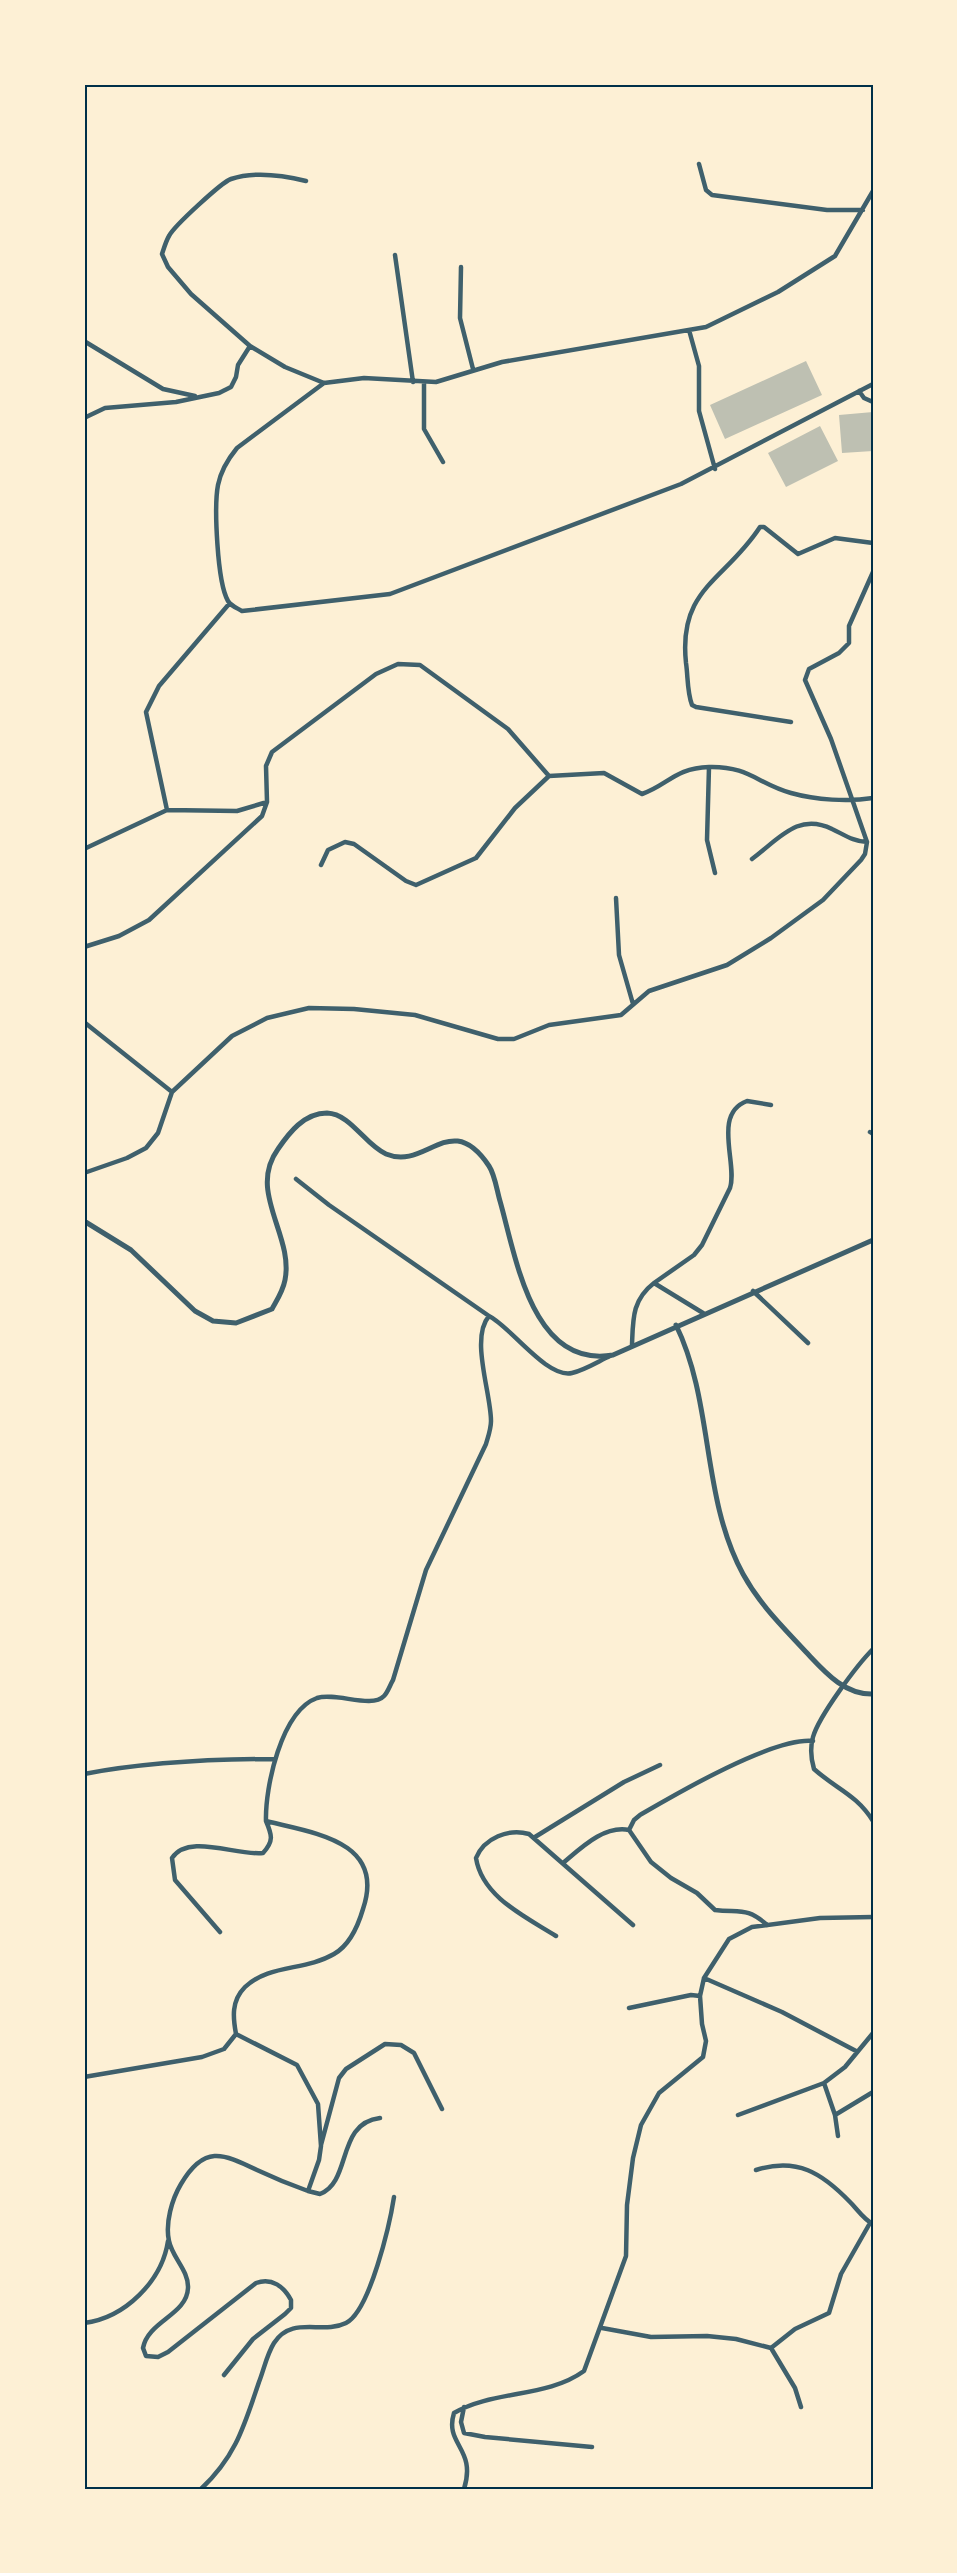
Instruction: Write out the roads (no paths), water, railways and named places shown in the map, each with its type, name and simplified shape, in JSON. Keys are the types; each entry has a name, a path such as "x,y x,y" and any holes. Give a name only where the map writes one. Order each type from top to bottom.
{"street":[{"path":"699,164 706,190 712,195 826,210 863,210"},
{"path":"306,181 258,174 229,179 176,228 169,236 162,254 168,267 191,294 250,346 285,367 324,383"},
{"path":"873,191 835,256 778,292 706,327 473,369 436,382 364,378 324,383 253,434 226,461 218,483 216,519 224,592 229,604 242,611 390,594 640,501 715,469 873,384"},
{"path":"395,255 413,382"},
{"path":"460,267 460,318 473,369"},
{"path":"689,330 699,366 699,411 715,469"},
{"path":"84,340 163,389 198,397"},
{"path":"84,419 105,408 176,402 219,393 231,387 236,377 238,364 250,346"},
{"path":"424,382 424,429 443,462"},
{"path":"859,391 864,398 873,402"},
{"path":"791,722 692,705 683,638 687,620 696,602 713,579 743,553 760,527 764,527 798,554 835,538 873,543"},
{"path":"84,1173 128,1158 146,1148 158,1133 172,1092 232,1036 267,1018 309,1008 415,1016 498,1039 514,1040 549,1025 621,1015 649,991 727,965 771,938 823,900 861,860 865,854 867,842 854,801 806,680 809,669 839,653 849,644 849,626 873,572"},
{"path":"167,810 146,712 159,686 229,604"},
{"path":"84,947 119,936 149,920 262,816 267,802 267,766 272,752 376,674 398,664 420,665 508,729 549,776"},
{"path":"709,767 707,840 715,873"},
{"path":"321,865 327,850 345,842 354,844 406,881 417,885 476,858 515,808 549,776 604,773 642,794 686,770 709,767 742,769 790,793 854,801 873,798"},
{"path":"84,849 167,810 237,811 267,802"},
{"path":"752,859 806,822 818,822 858,842 867,842"},
{"path":"616,898 619,955 633,1004"},
{"path":"84,1022 172,1092"},
{"path":"632,1345 634,1307 639,1297 654,1283 694,1255 702,1245 730,1188 732,1180 727,1152 729,1130 736,1108 747,1101 771,1105"},
{"path":"84,1221 131,1250 195,1311 213,1321 236,1323 272,1309 285,1279 285,1257 266,1182 267,1169 276,1151 299,1122 327,1113 339,1117 373,1146 387,1154 403,1157 421,1155 433,1145 452,1140 468,1144 490,1167 531,1306 556,1341 583,1355 597,1358 613,1354"},
{"path":"296,1179 497,1320 523,1347 564,1373 573,1373 703,1313 873,1240"},
{"path":"654,1283 703,1313"},
{"path":"753,1291 808,1343"},
{"path":"220,1932 175,1880 172,1858 178,1850 189,1845 249,1854 263,1853 269,1846 272,1836 266,1821 265,1796 275,1760 294,1716 315,1699 334,1695 370,1702 384,1696 393,1680 426,1570 486,1444 492,1424 481,1341 482,1324 489,1316"},
{"path":"676,1325 692,1363 717,1502 738,1562 764,1607 830,1675 845,1687 866,1695 873,1694"},
{"path":"873,1649 856,1668 819,1725 813,1741 811,1757 814,1769 846,1790 866,1809 873,1821"},
{"path":"629,1830 634,1820 640,1815 713,1774 787,1743 813,1741"},
{"path":"84,1774 122,1767 217,1759 275,1760"},
{"path":"534,1837 624,1782 660,1765"},
{"path":"84,2077 202,2057 224,2049 236,2034 232,2012 242,1990 257,1977 312,1965 336,1953 355,1932 369,1887 365,1868 355,1854 337,1840 266,1821"},
{"path":"563,1863 582,1847 612,1829 629,1830"},
{"path":"629,1830 651,1862 671,1878 697,1893 715,1910 743,1910 755,1914 767,1925"},
{"path":"556,1936 508,1905 484,1881 477,1867 476,1858 479,1851 497,1837 516,1832 534,1837 633,1925"},
{"path":"464,2489 469,2474 466,2457 452,2433 451,2423 454,2413 464,2407 571,2381 584,2371 602,2328 626,2256 627,2205 633,2158 641,2125 659,2093 703,2057 706,2041 700,1996 705,1978 729,1939 753,1928 767,1925 820,1918 873,1917"},
{"path":"705,1978 783,2012 856,2051"},
{"path":"629,2008 691,1995 700,1996"},
{"path":"236,2034 297,2066 318,2104 321,2146"},
{"path":"738,2115 824,2083 845,2067 856,2051 873,2034"},
{"path":"308,2191 319,2160 339,2078 346,2069 386,2044 401,2045 414,2053 442,2109"},
{"path":"824,2083 835,2115 838,2136"},
{"path":"835,2115 873,2092"},
{"path":"84,2324 113,2315 132,2302 160,2267 166,2257 172,2200 190,2169 200,2160 212,2155 228,2156 308,2191 320,2193 332,2186 357,2129 370,2120 380,2118"},
{"path":"756,2170 772,2165 795,2166 817,2172 872,2224 841,2274 830,2313 795,2329 771,2348"},
{"path":"201,2489 220,2472 233,2453 276,2340 297,2327 342,2325 358,2311 387,2238 394,2197"},
{"path":"168,2241 188,2282 188,2290 184,2302 147,2334 143,2348 146,2356 158,2357 168,2352 256,2283 263,2280 278,2285 291,2300 291,2308 253,2339 224,2375"},
{"path":"602,2328 651,2337 707,2336 736,2339 771,2348 795,2388 801,2407"},
{"path":"464,2407 461,2422 464,2433 592,2447"}]}
